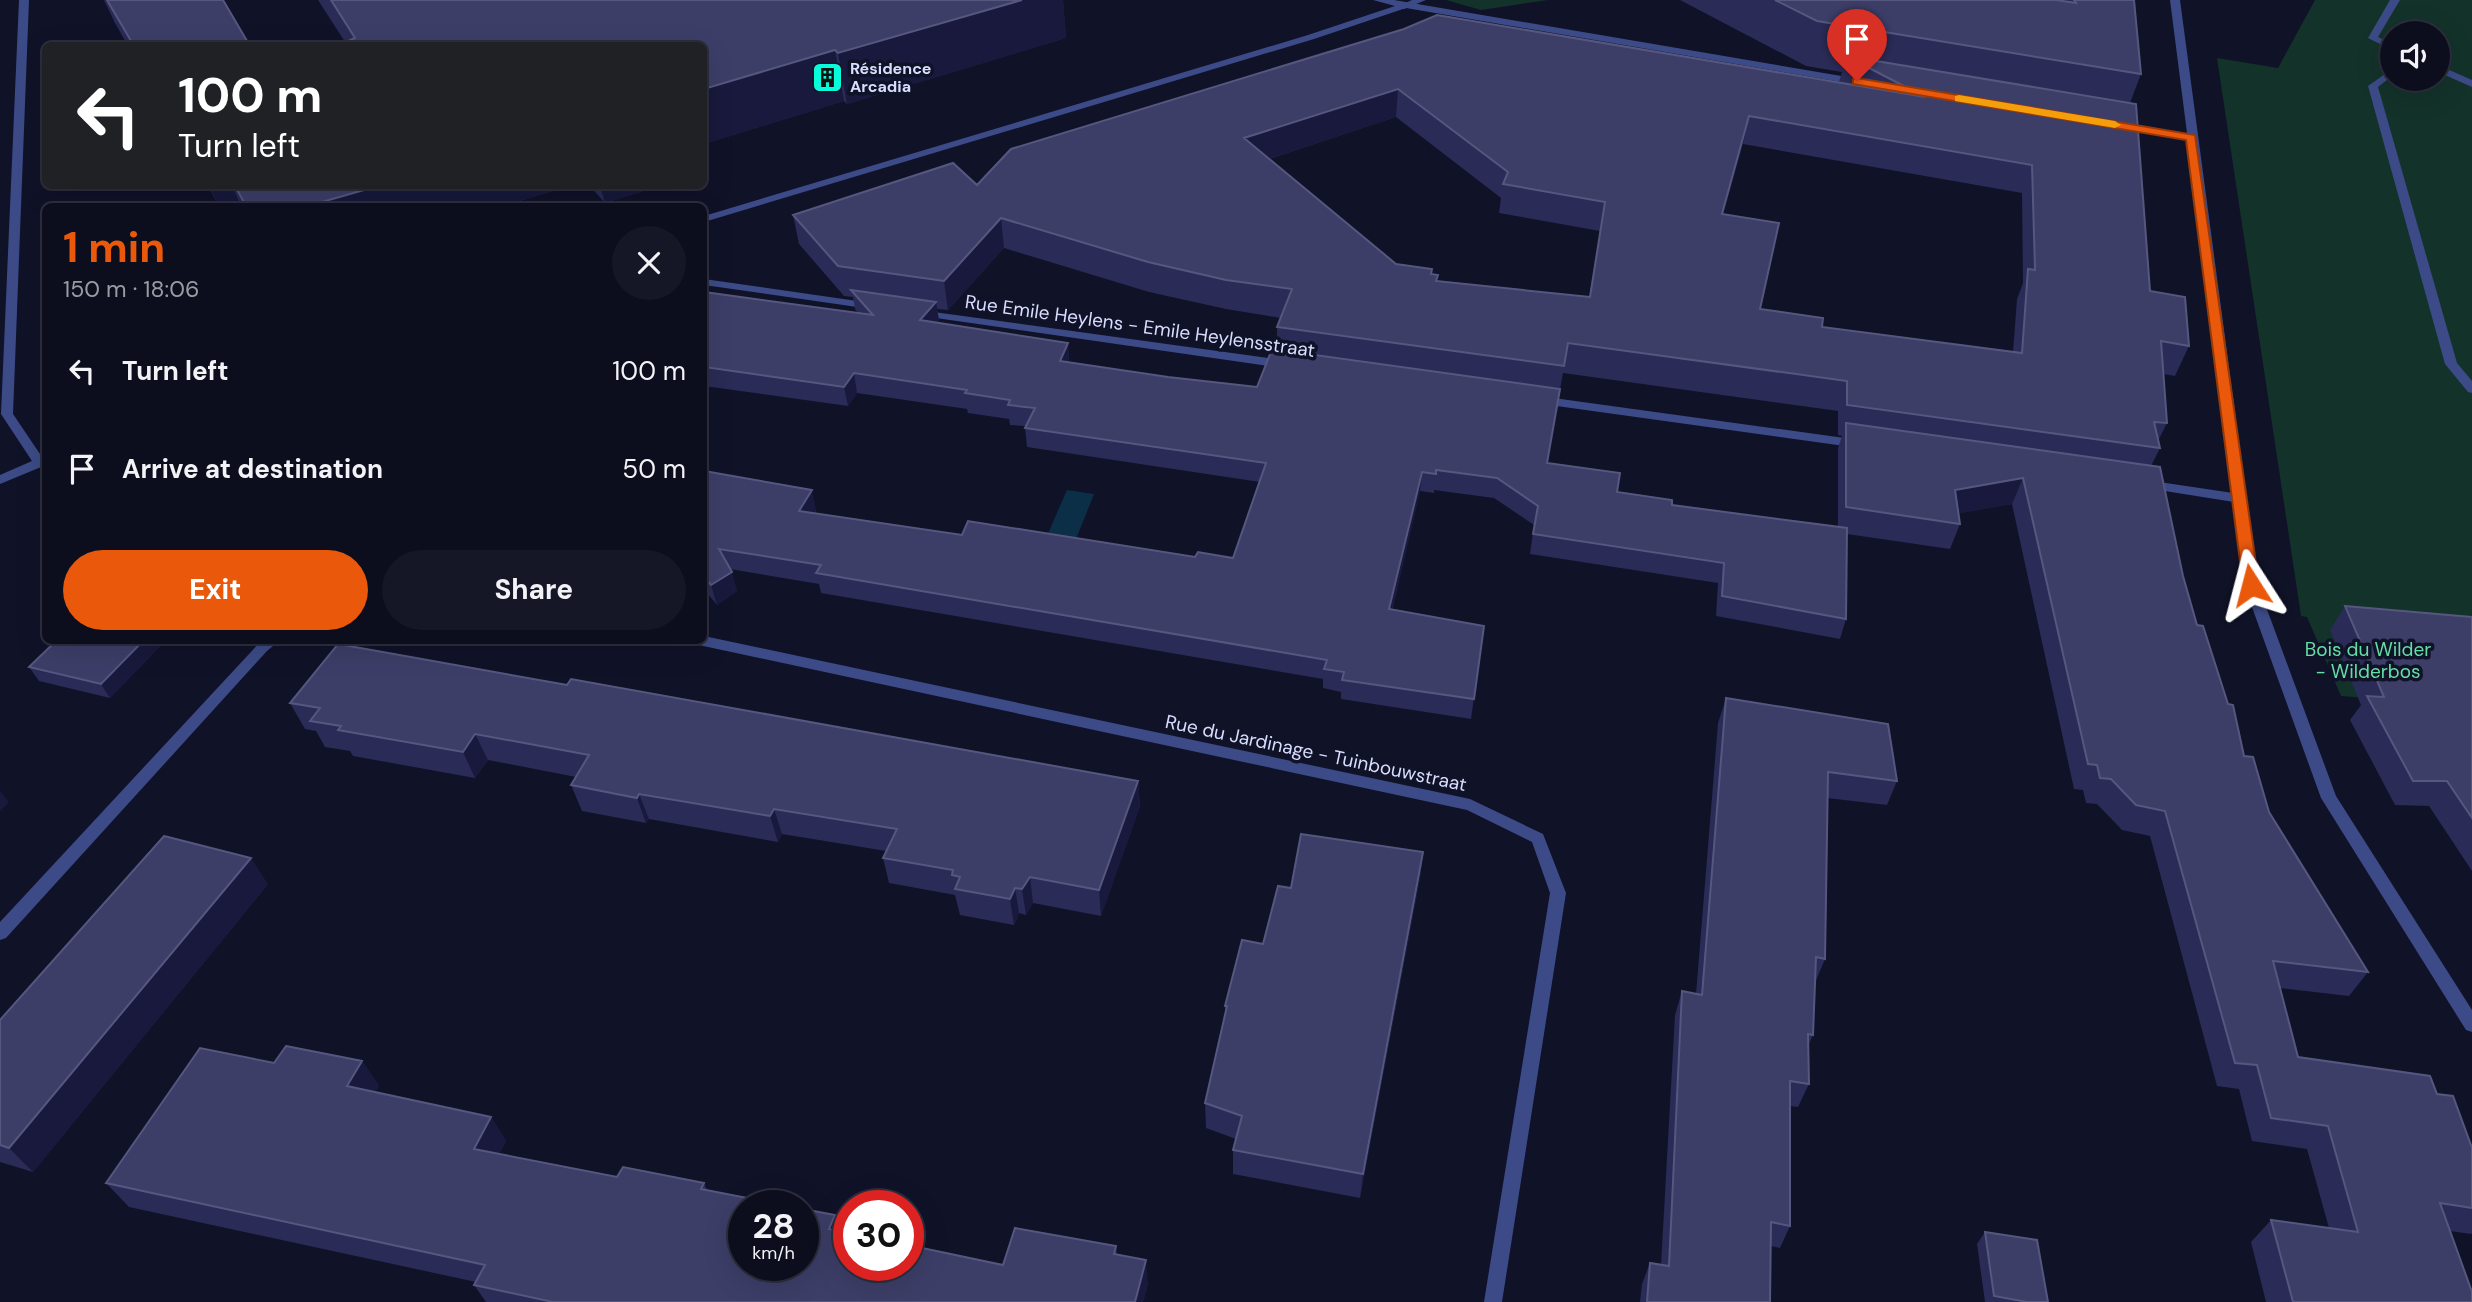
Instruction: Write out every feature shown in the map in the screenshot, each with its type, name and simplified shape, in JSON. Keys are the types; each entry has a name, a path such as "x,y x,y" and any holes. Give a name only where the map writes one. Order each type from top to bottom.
{"street":[{"path":"1378,0 1871,83"},
{"path":"707,218 1311,37 1421,0"},
{"path":"2175,0 2251,585 2329,798 2472,1026"},
{"path":"2383,21 2395,0"},
{"path":"27,1 7,414 42,460"},
{"path":"2380,26 2373,38 2380,41"},
{"path":"2450,74 2472,84"},
{"path":"2380,81 2373,86 2451,364 2472,389"},
{"path":"2103,122 2191,137"},
{"path":"707,282 890,309"},
{"name":"Rue Emile Heylens - Emile Heylensstraat","path":"904,311 1292,365"},
{"path":"1527,398 1873,446"},
{"path":"0,480 42,461"},
{"path":"2136,483 2238,498"},
{"name":"Rue du Jardinage - Tuinbouwstraat","path":"707,642 1470,805 1538,838 1558,893 1493,1302"},
{"path":"0,933 267,644"}],"green space":[{"path":"1446,0 1548,0 1481,10"},
{"name":"Bois du Wilder - Wilderbos","path":"2315,0 2472,0 2472,706 2341,696 2307,617 2301,616 2217,58 2278,68"}],"water":[{"path":"1067,490 1094,494 1072,549 1043,545"}],"building":[{"path":"107,0 223,0 248,42 132,42"},
{"path":"331,0 1022,0 838,53 835,50 707,88 707,42 346,42 355,38"},
{"path":"1775,0 2056,0 2076,3 2074,0 2134,0 2141,74 1817,21"},
{"path":"1437,15 1925,97 1846,56 2136,104 2150,291 2185,297 2189,346 2161,341 2167,423 2154,422 2160,448 1847,405 1847,381 1568,343 1564,366 1277,327 1292,289 1226,280 1148,262 1001,218 944,281 838,266 793,215 953,163 977,185 1011,149 1404,29","holes":["1398,89 1508,172 1503,184 1605,202 1590,297 1436,281 1438,275 1431,274 1432,269 1396,264 1244,138","1749,116 2032,165 2035,270 2028,269 2022,353 1822,327 1823,318 1760,309 1779,223 1722,214"]},
{"path":"237,189 368,189 318,203 244,203"},
{"path":"851,290 936,302 920,320 1068,343 1060,361 1168,377 1257,387 1272,349 1560,389 1547,463 1620,473 1617,492 1672,500 1672,505 1847,528 1846,619 1722,596 1724,563 1533,534 1538,506 1497,478 1436,470 1436,474 1422,472 1389,609 1484,626 1474,699 1342,680 1344,672 1324,669 1327,660 816,573 821,565 719,549 732,572 711,585 707,580 707,472 812,490 799,511 962,535 968,521 1195,557 1198,552 1233,558 1266,463 1025,428 1035,408 1008,405 1010,400 965,393 967,390 854,373 844,387 707,367 707,292 873,315"},
{"path":"1846,423 2160,467 2183,576 2197,625 2203,626 2228,704 2233,705 2244,756 2253,757 2269,812 2368,972 2273,961 2298,1057 2430,1076 2437,1094 2453,1096 2472,1148 2472,1208 2440,1203 2472,1292 2472,1302 2293,1302 2271,1220 2358,1232 2328,1126 2271,1118 2257,1065 2235,1063 2165,811 2136,805 2111,779 2100,778 2097,765 2088,764 2023,478 1955,490 1960,524 1846,507"},
{"path":"2345,606 2472,617 2472,818 2447,781 2413,781 2367,696 2384,697"},
{"path":"53,644 140,644 101,684 29,667"},
{"path":"338,644 567,685 571,679 1138,781 1099,890 1030,877 1022,889 1015,888 1010,899 955,889 960,877 952,875 953,870 883,858 897,829 774,809 770,816 639,794 637,798 571,785 589,755 475,734 463,752 338,730 341,726 310,721 320,708 290,703"},
{"path":"1726,698 1888,724 1897,781 1828,772 1825,959 1816,957 1813,1035 1808,1034 1809,1084 1790,1081 1790,1226 1771,1222 1770,1302 1647,1302 1650,1263 1669,1266 1682,991 1702,995"},
{"path":"1301,834 1423,852 1363,1174 1233,1150 1242,1116 1205,1103 1242,940 1263,944 1278,886 1291,888"},
{"path":"164,836 251,858 9,1148 0,1145 0,1020"},
{"path":"286,1046 362,1061 347,1086 491,1117 474,1149 617,1177 623,1167 704,1183 701,1189 728,1194 728,1281 819,1281 819,1212 833,1215 829,1229 833,1230 833,1281 924,1281 924,1248 1003,1265 1015,1228 1116,1246 1114,1254 1146,1260 1135,1302 553,1302 474,1285 485,1265 106,1183 200,1048 274,1063"},
{"path":"1985,1232 2037,1240 2048,1302 2027,1302 1994,1296"}],"slow traffic":[{"path":"1959,98 2115,125"}],"place":[{"name":"Résidence Arcadia","path":"827,77"}],"route":[{"path":"1857,81 2191,137 2251,585"}]}
